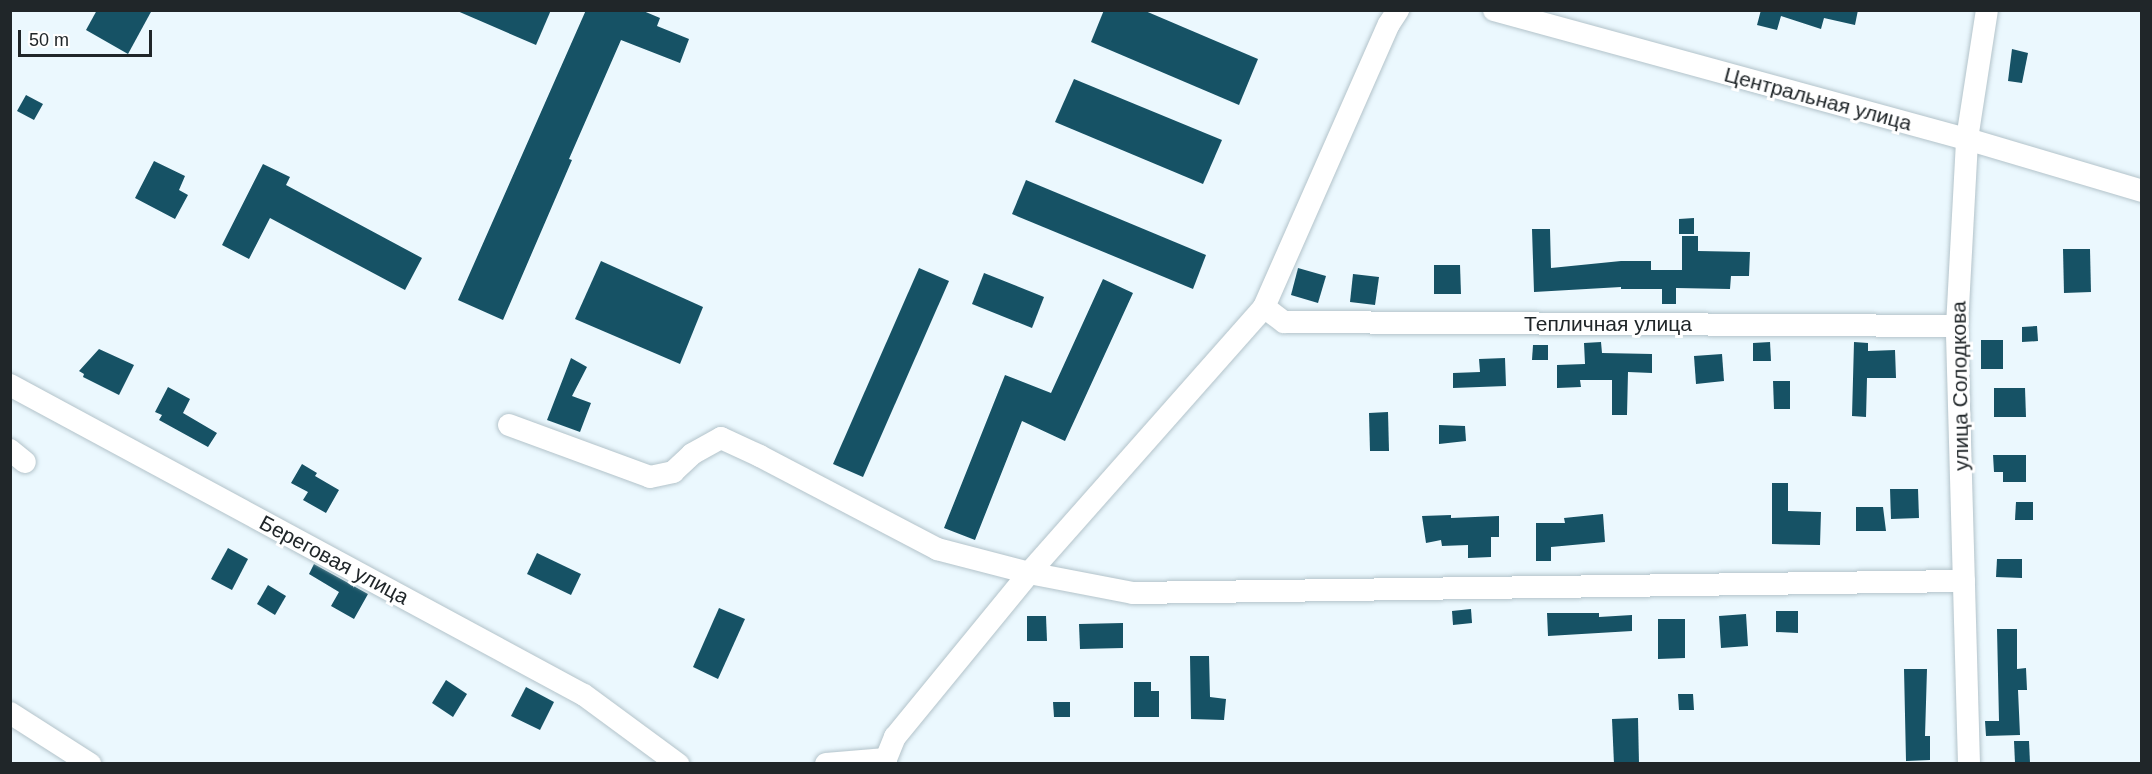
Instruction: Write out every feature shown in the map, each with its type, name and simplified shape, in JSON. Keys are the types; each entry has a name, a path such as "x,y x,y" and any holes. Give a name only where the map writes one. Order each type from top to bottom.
{"street":[{"path":"826,764 886,761 895,737 1029,573 1264,307 1389,24 1398,10"},
{"name":"Центральная улица","path":"1494,10 1967,139 2142,191"},
{"name":"улица Солодкова","path":"1969,764 1957,326 1967,139 1987,10"},
{"name":"Тепличная улица","path":"1264,307 1284,322 1957,326"},
{"name":"Береговая улица","path":"10,385 584,695 678,764"},
{"path":"509,424 650,477 674,472 692,454 721,438 760,456 937,549 1029,573 1133,593 1964,581"},
{"path":"10,713 90,764"}],"building":[{"path":"97,10 152,10 128,54 86,30"},
{"path":"455,10 551,10 536,45"},
{"path":"586,10 641,10 660,18 657,26 689,39 680,63 621,40 503,320 458,300"},
{"path":"1104,10 1143,10 1258,59 1239,105 1091,42"},
{"path":"1761,10 1858,10 1855,25 1824,18 1821,29 1781,16 1777,30 1757,25"},
{"path":"2012,49 2028,53 2022,83 2008,81"},
{"path":"1074,79 1222,140 1203,184 1055,122"},
{"path":"26,95 43,104 34,120 17,111"},
{"path":"154,161 185,176 179,190 188,195 175,219 135,198"},
{"path":"263,164 290,177 286,185 422,258 405,290 270,218 249,259 222,245"},
{"path":"1026,180 1206,255 1193,289 1012,214"},
{"path":"1694,218 1694,234 1679,234 1679,219"},
{"path":"1532,229 1550,229 1551,268 1621,261 1651,261 1651,270 1682,270 1682,236 1698,236 1698,251 1750,252 1749,276 1731,276 1730,289 1676,288 1676,304 1662,304 1662,289 1621,289 1621,287 1534,292"},
{"path":"2063,249 2090,249 2091,292 2064,293"},
{"path":"601,261 703,307 680,364 575,319"},
{"path":"1434,265 1460,265 1461,294 1434,294"},
{"path":"919,268 949,281 863,477 833,464"},
{"path":"1298,268 1326,276 1318,303 1291,295"},
{"path":"984,273 1044,297 1032,328 972,304"},
{"path":"1353,274 1379,277 1375,305 1350,302"},
{"path":"1103,279 1133,293 1065,441 1022,421 975,540 944,528 1005,375 1051,393"},
{"path":"2037,326 2038,341 2022,342 2022,327"},
{"path":"1981,340 2003,340 2003,369 1981,369"},
{"path":"1601,342 1602,353 1652,354 1652,373 1628,372 1627,415 1612,415 1612,380 1580,380 1581,387 1557,388 1557,365 1585,364 1584,343"},
{"path":"1770,342 1771,361 1753,361 1753,343"},
{"path":"1854,342 1868,343 1868,351 1895,350 1896,378 1867,378 1866,417 1852,416"},
{"path":"1533,345 1548,345 1548,360 1532,360"},
{"path":"99,349 134,365 119,395 83,377 84,374 79,371"},
{"path":"1722,354 1724,381 1696,384 1694,356"},
{"path":"571,358 587,367 572,396 591,403 580,432 547,420"},
{"path":"1505,358 1506,386 1453,388 1453,373 1480,372 1479,359"},
{"path":"1773,381 1790,381 1790,409 1774,409"},
{"path":"168,387 190,399 183,413 217,433 208,447 159,420 162,415 155,412"},
{"path":"1994,388 2025,388 2026,417 1994,417"},
{"path":"1388,412 1389,451 1370,451 1369,413"},
{"path":"1439,425 1465,426 1466,441 1439,444"},
{"path":"1993,455 2026,455 2026,482 2003,482 2003,472 1994,472"},
{"path":"302,464 317,473 315,476 339,490 326,513 303,500 308,492 291,483"},
{"path":"1772,483 1788,483 1788,511 1821,512 1820,545 1772,544"},
{"path":"1890,489 1918,489 1919,518 1891,519"},
{"path":"2016,502 2033,502 2033,520 2015,520"},
{"path":"1856,507 1883,507 1886,531 1856,531"},
{"path":"1603,514 1605,542 1551,547 1551,561 1536,561 1536,523 1565,523 1564,518"},
{"path":"1451,515 1451,518 1499,516 1499,537 1491,537 1491,557 1468,558 1468,545 1442,546 1441,540 1426,543 1422,516"},
{"path":"228,548 248,559 232,590 211,579"},
{"path":"537,553 581,574 571,595 527,574"},
{"path":"1997,559 2022,559 2022,578 1996,577"},
{"path":"314,564 368,594 354,619 331,606 339,592 309,574"},
{"path":"268,585 286,596 275,615 257,604"},
{"path":"719,608 745,619 718,679 693,667"},
{"path":"1471,609 1472,623 1453,625 1452,611"},
{"path":"1776,611 1798,611 1798,633 1776,632"},
{"path":"1547,613 1599,613 1599,617 1632,615 1632,631 1548,636"},
{"path":"1746,614 1748,646 1721,648 1719,616"},
{"path":"1027,616 1046,616 1047,641 1027,641"},
{"path":"1658,619 1685,619 1685,658 1658,659"},
{"path":"1123,623 1123,648 1080,649 1079,624"},
{"path":"1997,629 2017,629 2017,669 2026,668 2027,690 2018,690 2020,735 1986,736 1985,721 1999,721"},
{"path":"1190,656 1209,656 1210,697 1226,699 1224,720 1191,719"},
{"path":"1904,669 1927,669 1925,736 1930,736 1930,760 1906,761"},
{"path":"446,680 467,694 453,717 432,703"},
{"path":"1134,682 1151,682 1151,691 1159,691 1159,717 1134,717"},
{"path":"526,687 554,702 540,730 511,716"},
{"path":"1678,694 1693,694 1694,710 1679,710"},
{"path":"1053,702 1070,702 1070,717 1054,717"},
{"path":"1638,718 1639,764 1614,764 1612,719"},
{"path":"2014,741 2029,741 2030,763 2015,763"}]}
